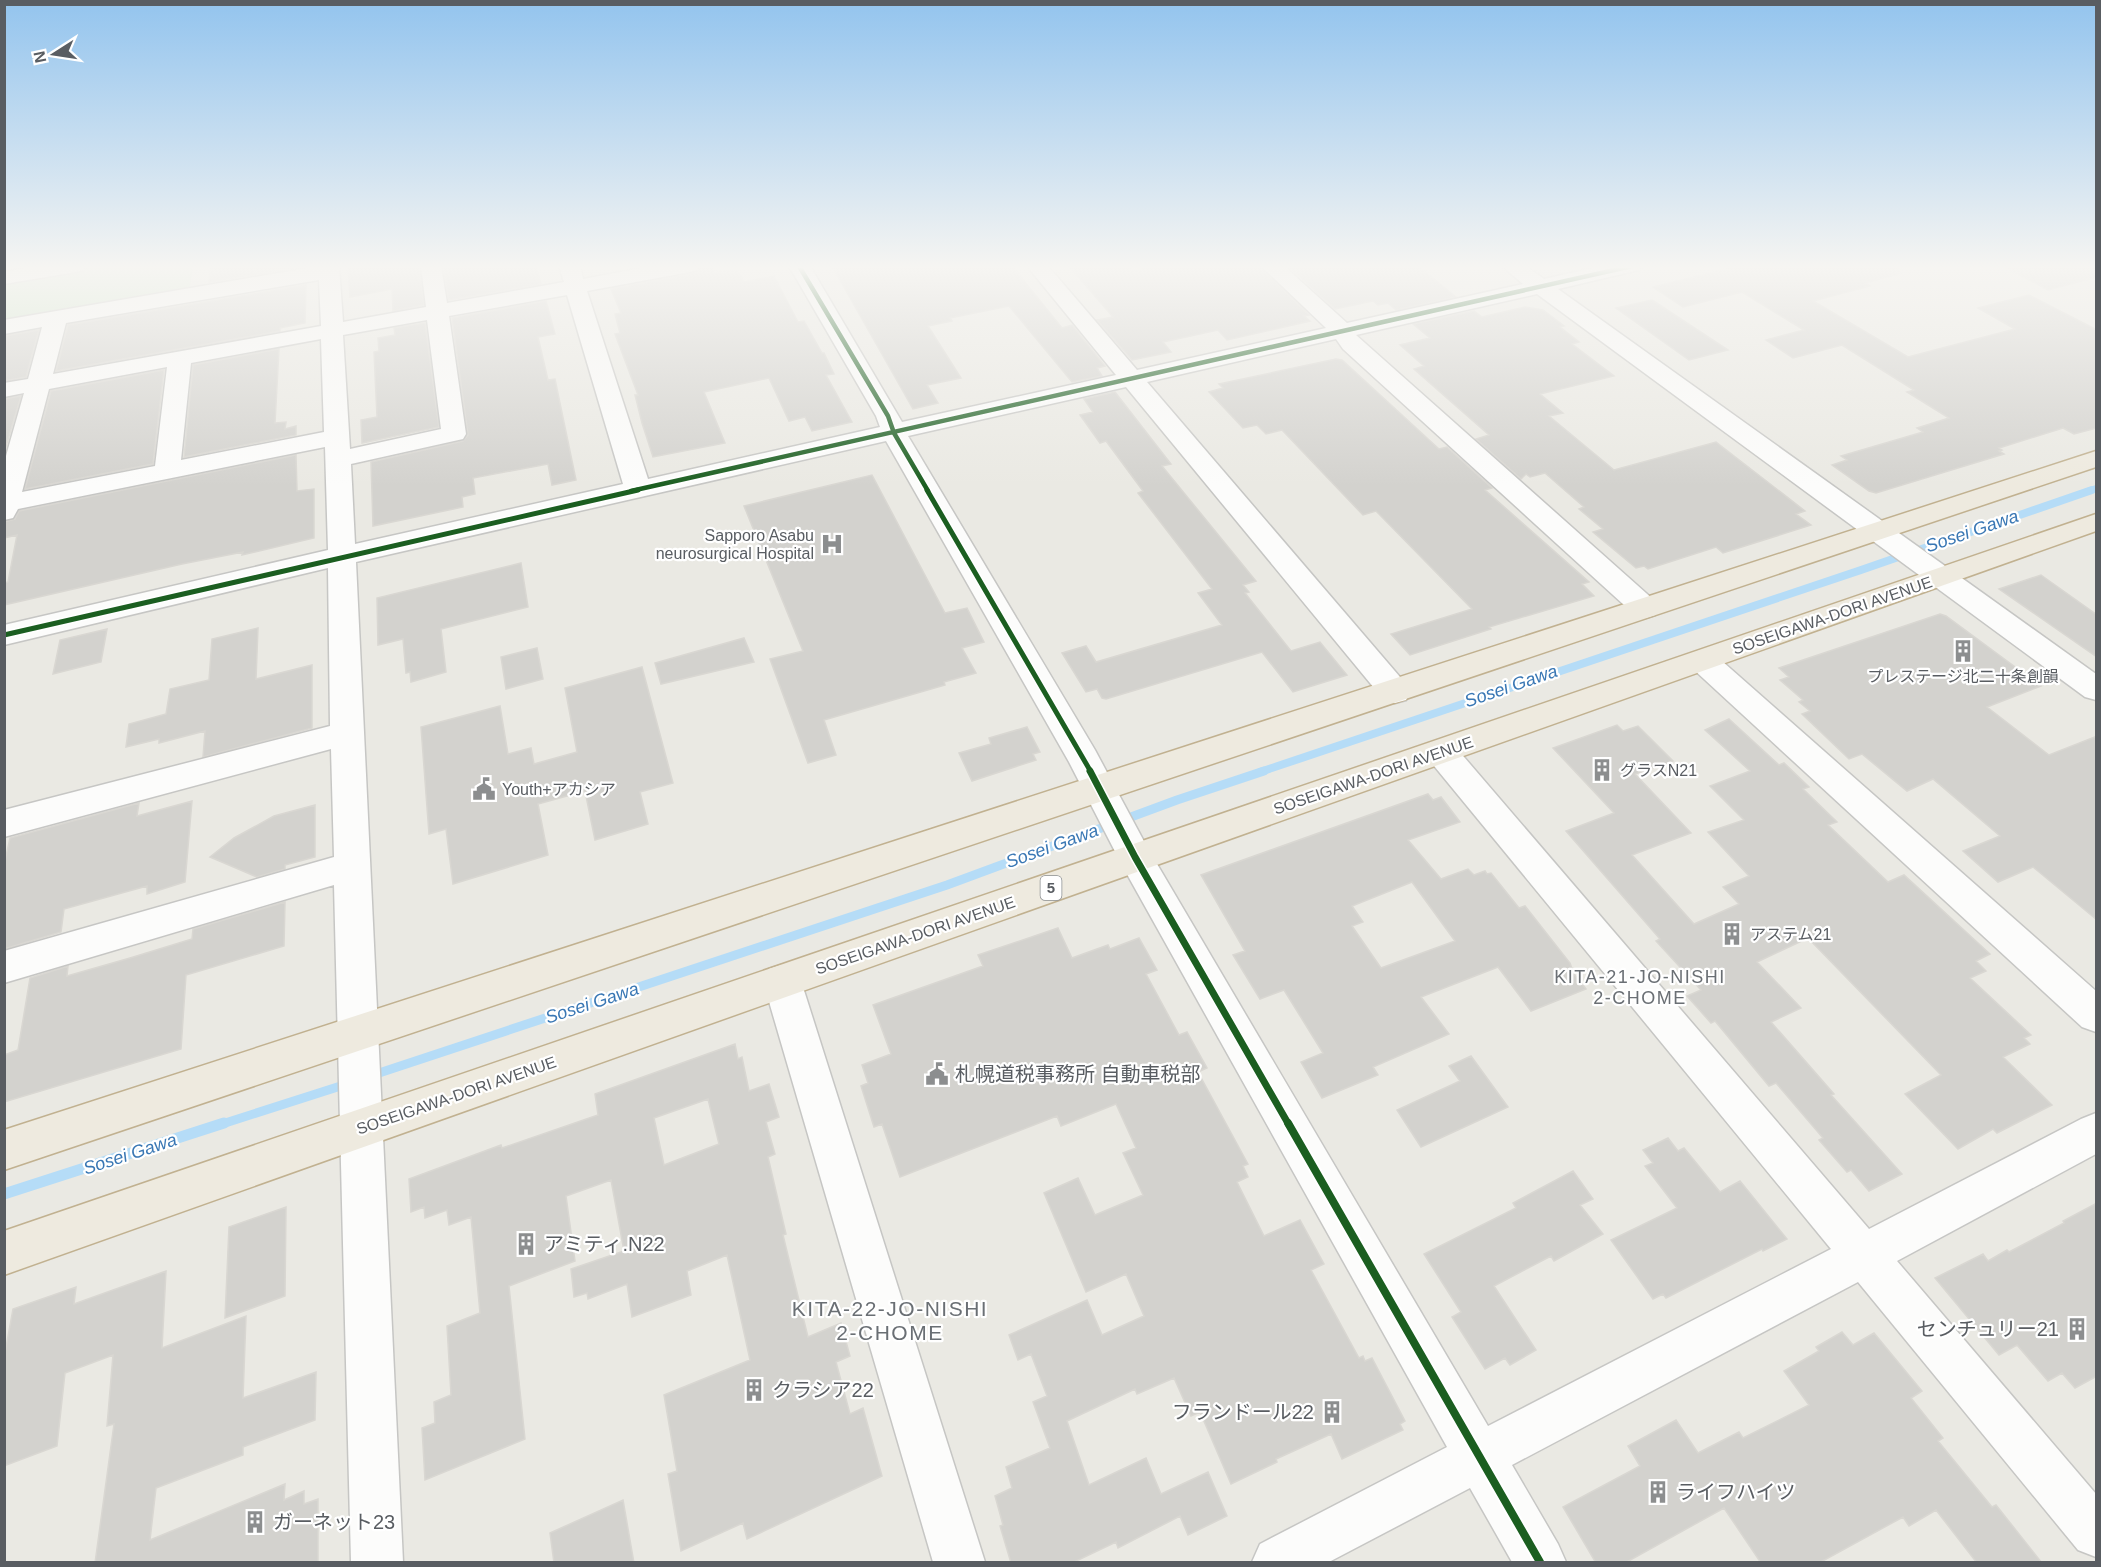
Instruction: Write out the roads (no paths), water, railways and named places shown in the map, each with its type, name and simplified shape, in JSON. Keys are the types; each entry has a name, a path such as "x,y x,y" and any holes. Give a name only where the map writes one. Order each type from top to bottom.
{"highway":[{"path":"4,1150 358,1045 1102,796 1395,692 1645,608 1884,536 2097,459"},
{"name":"SOSEIGAWA-DORI AVENUE","path":"4,1253 360,1116 782,981 1131,850 1441,752 1703,661 1932,571 2097,522"}],"street":[{"path":"50,339 6,508 167,471 454,434 441,339"},
{"path":"4,390 284,339"},
{"path":"332,339 377,1563"},
{"path":"591,339 638,490"},
{"path":"842,339 888,416 894,433 1084,759 1131,850 1540,1563"},
{"path":"1098,339 1395,692"},
{"path":"6,643 342,556 1310,339"},
{"path":"1347,339 1645,608"},
{"path":"1613,339 2097,689"},
{"path":"167,471 180,359"},
{"path":"1703,661 2097,1015"},
{"path":"4,824 346,733"},
{"path":"1441,752 2097,1532"},
{"path":"4,967 351,866"},
{"path":"782,981 959,1563"},
{"path":"1278,1563 2097,1133"}],"waterway":[{"name":"Sosei Gawa","path":"2087,491 2096,488"},
{"name":"Sosei Gawa","path":"1260,772 2092,490"},
{"name":"Sosei Gawa","path":"370,1076 947,885 1177,800 1264,771"},
{"name":"Sosei Gawa","path":"219,1125 350,1083"},
{"name":"Sosei Gawa","path":"4,1194 224,1123"}],"place":[{"name":"Sapporo Asabu neurosurgical Hospital","path":"832,544"},
{"name":"プレステージ北二十条創韻","path":"1963,651"},
{"name":"グラスN21","path":"1602,770"},
{"name":"Youth+アカシア","path":"484,789"},
{"name":"アステム21","path":"1732,934"},
{"name":"札幌道税事務所 自動車税部","path":"937,1074"},
{"name":"アミティ.N22","path":"526,1244"},
{"name":"センチュリー21","path":"2077,1329"},
{"name":"クラシア22","path":"754,1390"},
{"name":"フランドール22","path":"1332,1412"},
{"name":"ライフハイツ","path":"1658,1492"},
{"name":"ガーネット23","path":"255,1522"}],"district":[{"name":"KITA-21-JO-NISHI 2-CHOME","path":"1640,987"},
{"name":"KITA-22-JO-NISHI 2-CHOME","path":"890,1321"}]}
